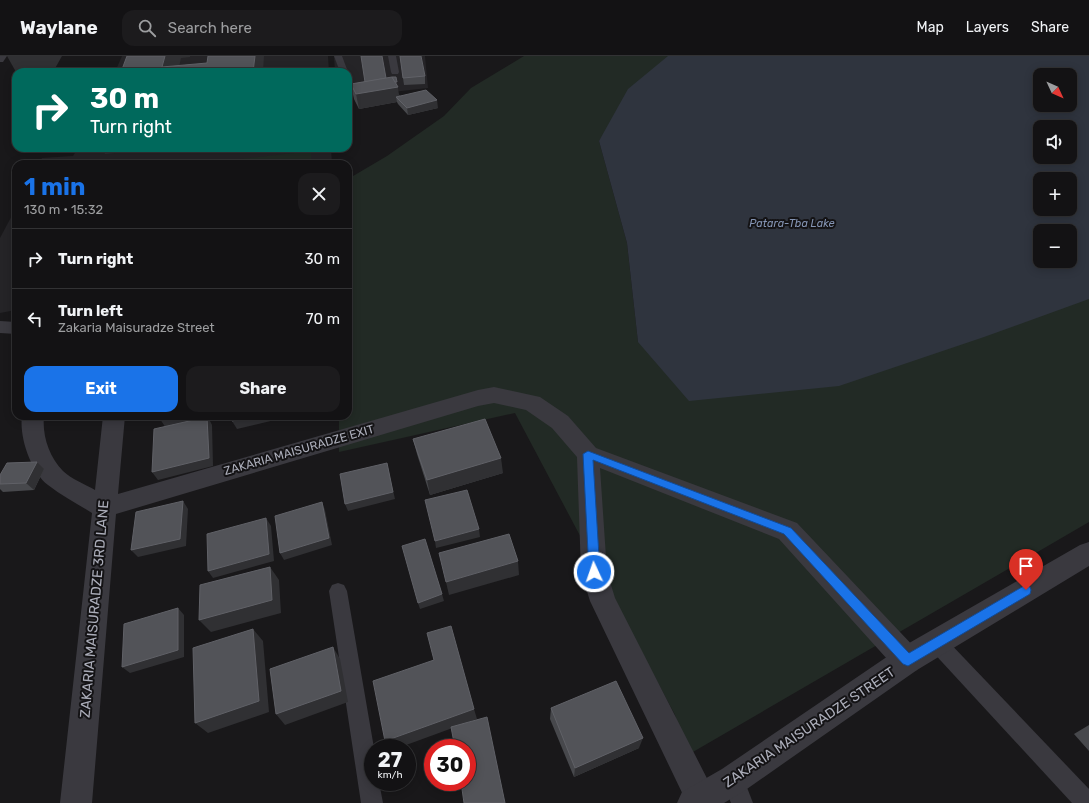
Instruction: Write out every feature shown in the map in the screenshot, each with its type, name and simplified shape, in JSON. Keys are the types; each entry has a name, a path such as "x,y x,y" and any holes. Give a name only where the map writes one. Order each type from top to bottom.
{"street":[{"path":"0,327 12,328"},
{"name":"ZAKARIA MAISURADZE EXIT","path":"104,508 494,395 532,403 545,410 560,422 588,454"},
{"path":"32,420 32,424 39,456 55,478 104,508"},
{"name":"ZAKARIA MAISURADZE 3RD LANE","path":"76,803 114,420"},
{"path":"697,800 603,601 594,572 588,454 788,531 908,660"},
{"name":"ZAKARIA MAISURADZE STREET","path":"697,800 737,792 908,660 1089,553"}],"lane":[{"path":"0,60 3,56"},
{"path":"338,56 342,68"},
{"path":"392,56 395,72"},
{"path":"338,591 372,803"},
{"path":"937,642 1087,803"}],"shaded area":[{"path":"122,56 328,56 329,68 117,68"},
{"path":"334,56 425,56 428,88 352,97 352,68 335,68"},
{"path":"524,56 669,56 599,141 627,243 638,342 1089,299 1089,522 686,756 675,715 515,413 339,452 339,420 352,420 352,177 387,156 444,116 471,88"},
{"path":"76,152 331,152 332,160 41,160 42,158 73,156"},
{"path":"302,152 311,152 311,160 231,160"},
{"path":"12,216 12,311 0,313 0,238"}],"water":[{"name":"Patara-Tba Lake","path":"668,56 1089,56 1089,299 984,337 839,386 689,401 638,342 627,243 599,141 628,89"}],"building":[{"path":"127,56 165,56 162,67 207,63 208,56 255,56 254,68 122,68"},
{"path":"361,56 382,56 386,78 365,82"},
{"path":"400,56 421,56 425,76 403,78"},
{"path":"392,77 398,87 356,94 352,84"},
{"path":"392,77 396,77 397,82 395,82"},
{"path":"426,90 437,100 407,108 396,97"},
{"path":"485,419 501,458 427,480 413,439"},
{"path":"194,420 207,420 209,458 152,472 154,429"},
{"path":"37,462 26,483 0,484 0,475 7,463"},
{"path":"387,463 393,492 345,504 340,474"},
{"path":"467,490 479,529 435,541 425,500"},
{"path":"183,501 180,539 131,550 136,512"},
{"path":"322,502 329,538 280,553 275,516"},
{"path":"266,518 269,554 208,571 207,534"},
{"path":"509,534 518,561 446,582 439,553"},
{"path":"425,539 442,594 418,603 402,546"},
{"path":"270,567 272,600 199,620 200,585"},
{"path":"178,608 178,650 122,667 124,624"},
{"path":"451,626 474,709 391,739 385,739 373,681 434,660 427,633"},
{"path":"253,629 259,701 195,723 193,648"},
{"path":"333,647 341,691 276,714 270,669"},
{"path":"616,681 643,738 575,768 551,708"},
{"path":"487,717 505,803 464,803 462,791 476,791 476,739 453,739 451,727"}],"route":[{"path":"594,572 588,454 788,531 908,660 1026,590"}]}
